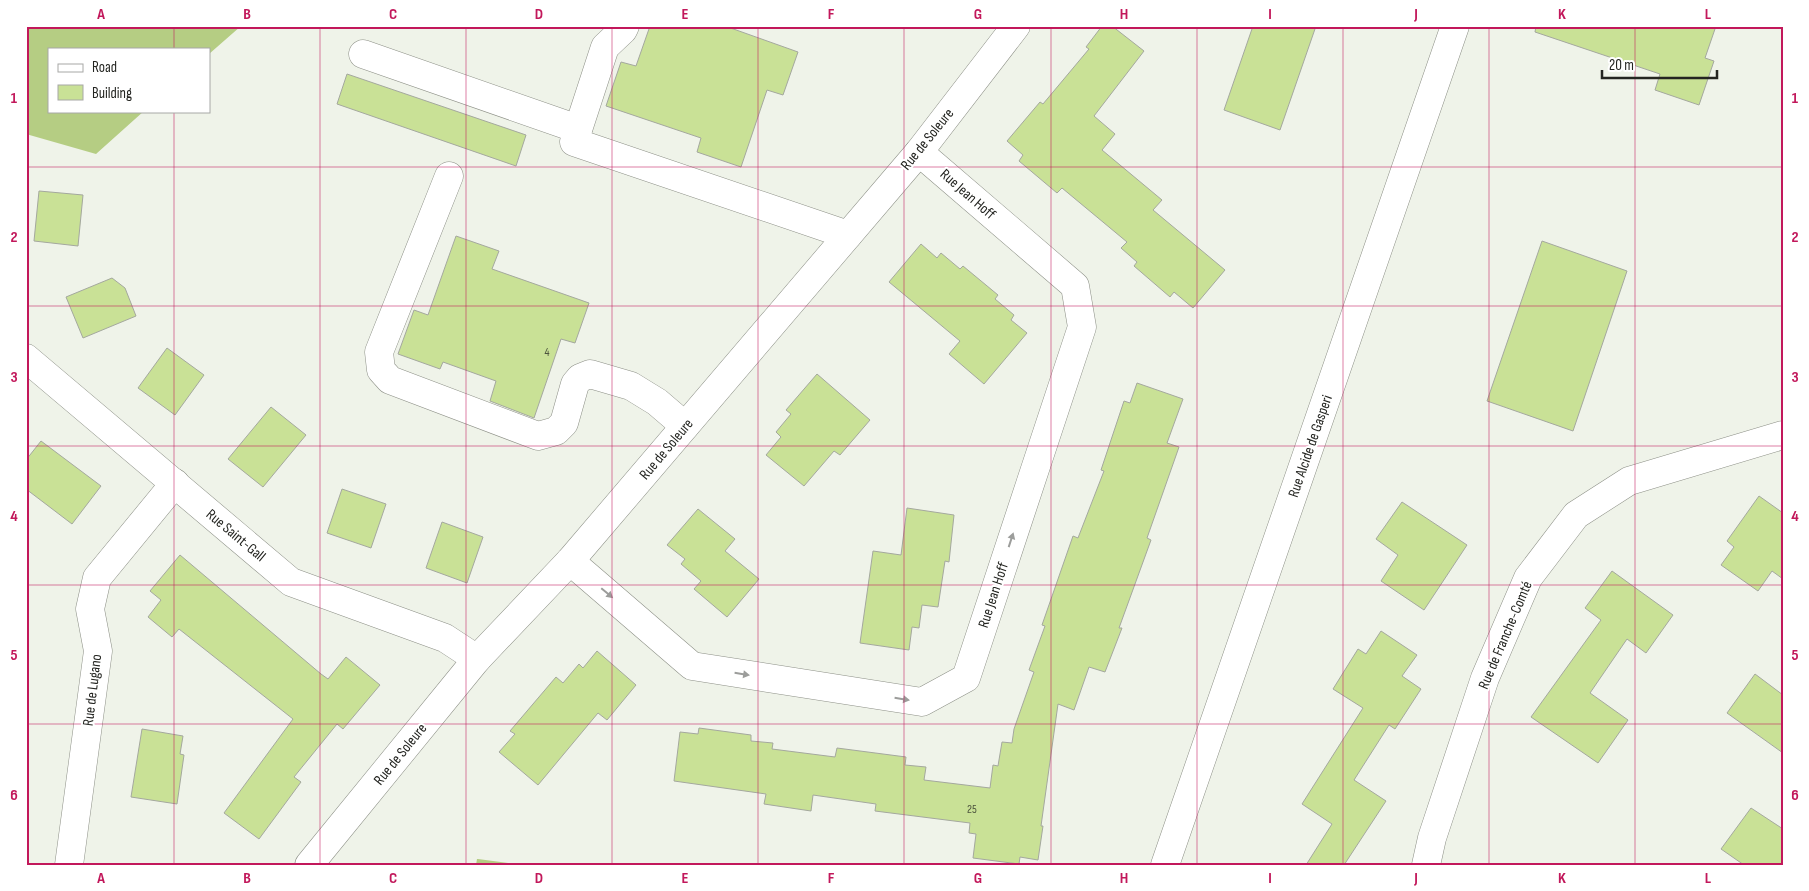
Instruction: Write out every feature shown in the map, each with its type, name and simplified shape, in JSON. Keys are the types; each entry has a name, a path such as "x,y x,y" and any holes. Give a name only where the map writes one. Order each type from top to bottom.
{"street":[{"path":"625,26 604,47 574,142 848,235"},
{"name":"Rue de Soleure","path":"309,865 477,659 570,561 919,152 1016,26"},
{"name":"Rue Alcide de Gasperi","path":"1166,865 1455,26"},
{"path":"363,54 578,129"},
{"name":"Rue Jean Hoff","path":"570,561 692,666 922,702 966,678 1082,327 1075,286 919,152"},
{"path":"449,176 379,352 381,370 390,380 538,436 556,431 564,423 575,384 580,378 590,374 631,386 657,402 685,426"},
{"name":"Rue Saint-Gall","path":"26,358 291,582 445,638 477,659"},
{"name":"Rue de Franche-Comté","path":"1426,865 1432,838 1485,678 1528,578 1576,515 1629,482 1783,435"},
{"name":"Rue de Lugano","path":"69,865 98,651 90,608 97,578 175,483"}],"green space":[{"path":"26,26 241,26 210,53 210,48 48,48 48,112 143,112 96,154 26,134"},
{"path":"478,859 523,865 476,865"}],"building":[{"path":"650,26 725,26 798,52 783,95 767,90 741,167 697,152 701,138 606,106 621,62 636,66"},
{"path":"1102,26 1112,26 1144,51 1094,116 1115,134 1102,150 1162,200 1153,210 1225,270 1193,308 1174,292 1170,297 1134,266 1137,262 1121,248 1127,242 1062,188 1057,193 1019,161 1023,155 1007,141 1040,102 1043,104 1089,49 1086,47"},
{"path":"1253,26 1316,26 1280,130 1224,110"},
{"path":"1536,26 1716,26 1705,58 1714,61 1699,105 1655,90 1660,74 1535,32"},
{"path":"347,74 526,135 516,166 337,104"},
{"path":"39,191 83,195 78,246 34,241"},
{"path":"456,236 499,251 492,269 589,303 575,343 561,339 534,418 490,401 496,381 443,362 440,369 398,354 414,310 428,315"},
{"path":"1542,241 1627,271 1573,431 1487,401"},
{"path":"921,244 937,258 941,253 960,269 963,266 998,295 995,299 1014,315 1011,320 1027,333 984,384 949,354 960,341 889,282"},
{"path":"112,278 125,288 136,316 83,338 66,297"},
{"path":"167,348 204,375 175,415 138,388"},
{"path":"817,374 870,420 840,455 834,451 804,486 766,455 781,437 776,432 791,414 786,410"},
{"path":"1137,383 1183,399 1167,443 1179,447 1147,538 1151,540 1119,628 1122,628 1105,672 1089,667 1074,710 1058,704 1038,860 1020,857 1019,864 973,858 976,834 969,833 970,823 875,811 876,804 813,795 811,811 764,804 766,794 674,781 680,732 698,734 699,728 751,735 751,741 773,743 772,749 835,757 837,748 906,757 905,765 926,767 924,780 990,788 993,765 998,766 1002,742 1012,743 1014,729 1034,672 1029,670 1045,626 1042,625 1073,536 1078,538 1104,471 1101,470 1124,401 1130,403"},
{"path":"271,407 306,435 263,487 228,459"},
{"path":"41,441 101,486 72,524 26,489 26,460"},
{"path":"342,489 386,504 371,548 327,533"},
{"path":"1759,496 1783,513 1783,579 1772,571 1758,591 1721,565 1734,547 1727,541"},
{"path":"1402,502 1467,545 1424,610 1381,581 1398,555 1376,539"},
{"path":"907,508 954,515 949,562 945,561 938,607 922,605 919,628 912,627 909,650 860,643 873,551 901,555"},
{"path":"698,509 735,539 725,551 759,579 727,617 694,589 701,581 681,564 685,559 667,545"},
{"path":"442,522 483,537 467,583 426,568"},
{"path":"180,555 328,679 346,657 380,685 343,729 337,724 294,777 301,782 259,839 224,813 293,719 179,629 172,637 148,617 161,600 150,591"},
{"path":"1612,571 1673,615 1646,653 1627,639 1590,693 1628,720 1598,763 1531,717 1601,620 1585,608"},
{"path":"1381,631 1417,655 1402,676 1421,689 1395,729 1389,725 1354,780 1386,801 1344,865 1306,865 1332,824 1302,804 1363,708 1333,689 1358,649 1366,654"},
{"path":"597,651 636,685 607,720 598,713 538,785 499,752 515,734 510,731 556,677 563,683 579,664 583,668"},
{"path":"1755,674 1783,695 1783,753 1727,713"},
{"path":"142,729 183,736 180,754 184,755 177,804 131,797"},
{"path":"1751,808 1783,829 1783,865 1744,865 1721,849"}]}
